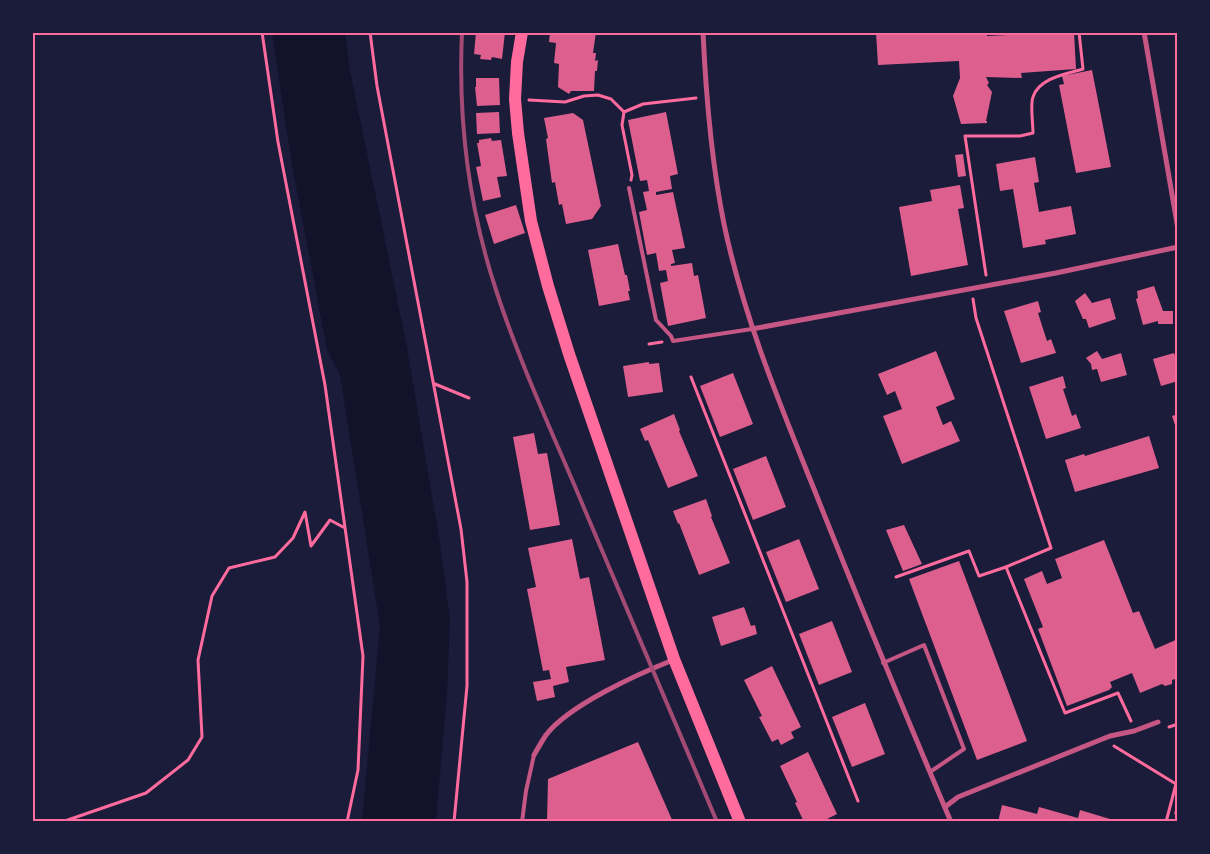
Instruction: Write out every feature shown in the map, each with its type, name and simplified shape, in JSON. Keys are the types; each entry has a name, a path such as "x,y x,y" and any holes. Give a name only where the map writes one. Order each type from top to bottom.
{"main road":[{"path":"522,32 516,62 515,99 518,134 531,221 548,286 569,354 674,659 740,822"}],"street":[{"path":"703,32 706,97 714,173 724,226 752,330 883,663 951,822"},
{"path":"1144,32 1178,229"},
{"path":"752,330 1056,274 1178,247"},
{"path":"534,755 546,734 565,716 607,691 674,659"},
{"path":"945,806 958,796 1110,736 1134,731 1158,722"}],"lane":[{"path":"629,188 656,320 671,336 673,341 752,330"},
{"path":"883,663 924,645 964,749 930,772"},
{"path":"522,822 526,790 534,755"}],"path":[{"path":"262,32 278,142 324,384 363,656 358,770 347,822"},
{"path":"370,32 377,86 461,529 467,582 467,686 454,822"},
{"path":"987,286 965,136 1020,136 1033,133 1032,98 1038,87 1057,76 1083,69 1079,32"},
{"path":"515,99 565,102 584,96 598,95 612,99 624,112"},
{"path":"624,112 643,104 706,97"},
{"path":"624,112 622,125 632,175 629,188"},
{"path":"896,576 969,551 979,576 1051,548 976,318 971,289"},
{"path":"691,377 858,801"},
{"path":"434,384 469,398"},
{"path":"62,822 146,792 188,760 202,737 198,660 212,596 229,568 275,557 293,538 305,512 312,546 330,520 344,528"},
{"path":"1006,566 1065,713 1118,693 1134,731"},
{"path":"1110,736 1114,746 1176,784 1166,822"}],"shaded area":[{"path":"272,33 345,33 350,71 406,342 439,537 450,619 447,693 436,821 362,821 380,626 340,375 327,350 292,165"}],"building":[{"path":"476,32 505,32 502,59 492,57 491,60 480,59 481,55 474,54"},
{"path":"550,32 596,32 593,53 596,53 595,61 598,60 597,71 595,71 594,91 571,91 569,94 558,87 559,64 554,63 556,43 549,42"},
{"path":"876,32 987,32 987,36 1074,32 1076,69 1021,73 1022,78 986,77 989,83 987,85 992,92 987,123 961,124 953,96 960,78 959,61 878,65"},
{"path":"1092,70 1111,167 1076,173 1059,85 1064,84 1062,76"},
{"path":"476,78 499,78 500,105 477,106"},
{"path":"499,112 500,133 477,134 476,113"},
{"path":"666,112 678,174 670,176 672,189 656,192 656,195 673,192 685,248 672,250 675,263 671,264 671,266 692,263 694,276 698,275 706,318 668,326 660,283 668,281 666,270 659,271 656,253 647,255 639,212 647,210 643,192 649,191 647,180 640,181 628,120"},
{"path":"573,113 583,120 601,206 592,219 566,224 562,204 559,205 555,182 552,183 546,139 548,138 544,118"},
{"path":"491,138 492,141 501,140 507,176 497,177 501,197 483,201 476,167 481,166 477,143 479,143 479,140"},
{"path":"963,154 966,176 958,177 955,155"},
{"path":"1035,157 1039,182 1034,183 1039,212 1071,206 1076,234 1045,240 1046,244 1023,248 1013,189 1000,191 996,164"},
{"path":"960,185 964,208 958,209 968,265 911,276 899,207 932,201 930,190"},
{"path":"516,205 525,233 494,244 485,215"},
{"path":"618,244 625,275 627,275 630,300 599,306 588,250"},
{"path":"1154,286 1163,311 1173,311 1173,324 1158,324 1158,321 1143,325 1136,299 1138,298 1137,291"},
{"path":"1085,293 1092,303 1110,298 1116,319 1089,328 1075,301"},
{"path":"1038,301 1041,312 1038,313 1047,341 1051,339 1056,353 1021,363 1004,311"},
{"path":"936,351 955,399 936,407 943,425 951,421 960,441 902,464 883,416 902,409 895,391 887,395 878,374"},
{"path":"1097,351 1102,359 1121,353 1127,375 1101,382 1097,369 1092,370 1091,364 1086,358"},
{"path":"1174,353 1178,363 1178,381 1161,386 1153,359"},
{"path":"649,362 649,364 659,363 663,392 628,397 623,366"},
{"path":"733,373 753,424 720,437 700,386"},
{"path":"1063,376 1066,388 1063,389 1072,416 1076,414 1081,428 1046,439 1029,387"},
{"path":"674,414 698,476 668,488 648,440 645,441 640,429"},
{"path":"1178,414 1178,431 1177,431 1172,416"},
{"path":"534,433 538,454 547,453 560,525 530,530 513,437"},
{"path":"1149,436 1159,468 1075,492 1065,460 1084,454 1085,456"},
{"path":"766,456 786,507 753,520 733,469"},
{"path":"706,499 711,517 730,563 699,575 673,511"},
{"path":"904,525 922,564 903,571 886,530"},
{"path":"572,539 580,579 589,577 605,660 566,667 569,682 553,686 555,697 537,701 533,682 551,679 549,670 543,671 527,589 536,587 528,548"},
{"path":"799,539 819,589 786,602 766,552"},
{"path":"1104,540 1133,613 1139,611 1155,649 1178,639 1178,678 1172,680 1172,684 1165,686 1162,684 1140,693 1132,673 1110,682 1112,687 1109,690 1067,706 1038,629 1043,627 1024,579 1042,571 1047,584 1062,578 1055,559"},
{"path":"959,561 1027,741 977,760 909,579"},
{"path":"744,607 751,626 755,625 757,634 721,646 712,617"},
{"path":"832,621 852,672 819,685 799,634"},
{"path":"772,666 801,727 791,732 794,738 781,745 778,739 772,742 759,717 762,716 744,680"},
{"path":"865,703 885,754 852,767 832,717"},
{"path":"638,742 673,822 547,822 548,779"},
{"path":"808,752 837,814 827,819 828,822 804,822 780,766"},
{"path":"1178,802 1178,815 1174,814"},
{"path":"1002,805 1037,814 1039,807 1078,818 1080,810 1120,822 998,822"}],"railway":[{"path":"462,32 462,97 467,163 479,227 505,318 717,822"}]}
